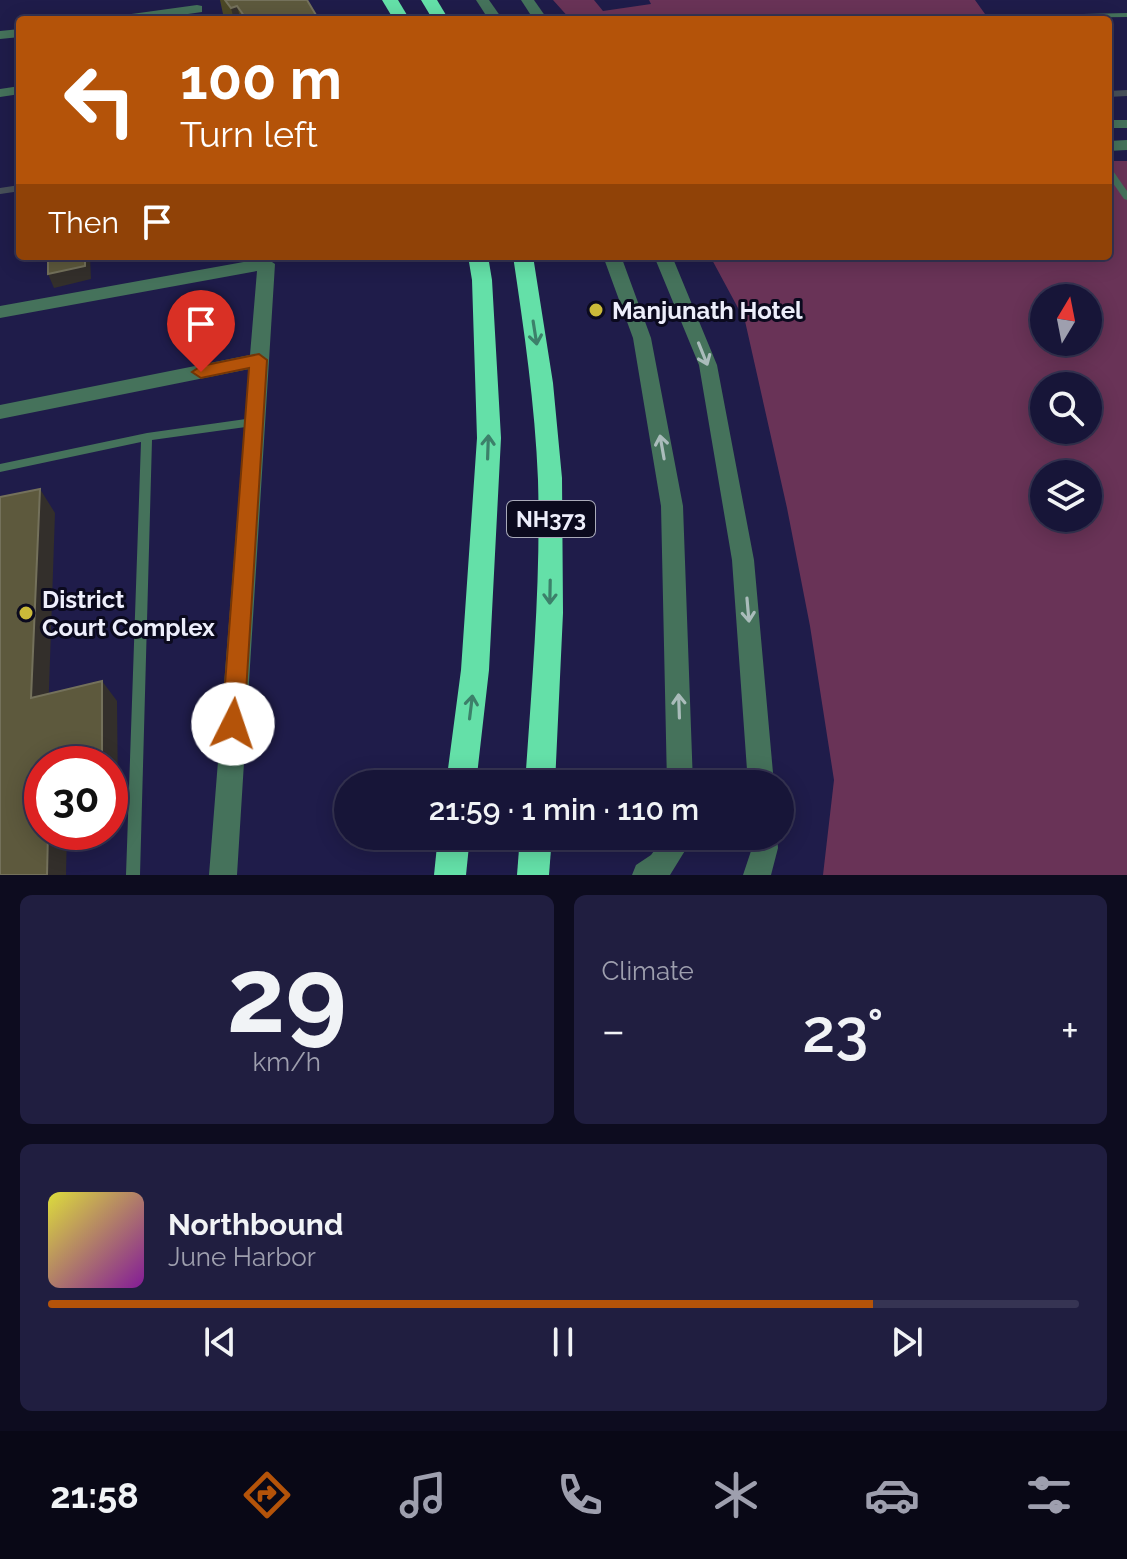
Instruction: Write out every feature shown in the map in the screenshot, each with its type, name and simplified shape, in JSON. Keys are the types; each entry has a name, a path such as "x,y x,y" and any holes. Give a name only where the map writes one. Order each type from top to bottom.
{"highway":[{"name":"NH373","path":"463,770 475,670 489,438 479,260"},
{"name":"NH373","path":"524,260 543,384 551,508 549,657 541,770"},
{"path":"450,875 453,850"},
{"path":"533,875 535,850"}],"street":[{"path":"149,16 198,10"},
{"path":"613,260 642,338 672,506 680,770"},
{"path":"665,260 708,365 743,560 760,770"},
{"path":"0,312 266,264 223,875"},
{"path":"0,412 259,360"},
{"path":"646,875 661,865 671,850"},
{"path":"757,875 764,850"}],"lane":[{"path":"1081,16 1127,15"},
{"path":"1112,176 1127,197"},
{"path":"0,468 147,437 253,422"},
{"path":"133,875 147,437"}],"shaded area":[{"path":"553,0 594,0 603,11 651,4 649,0 975,0 985,14 847,16 567,16"},
{"path":"1112,161 1127,161 1127,875 823,875 834,780 810,626 745,321 712,260 1112,260"}],"building":[{"path":"225,0 307,0 317,16 244,16 237,6 231,8"},
{"path":"48,260 85,260 85,266 48,274"},
{"name":"District Court Complex","path":"40,489 31,698 102,681 102,746 24,746 24,850 48,850 47,875 0,875 0,497"}],"waterway":[{"path":"1112,94 1127,93"},
{"path":"0,191 16,189"}],"place":[{"name":"Manjunath Hotel","path":"596,310"},
{"name":"District Court Complex","path":"26,613"}],"route":[{"path":"201,372 259,360 233,724"}]}
